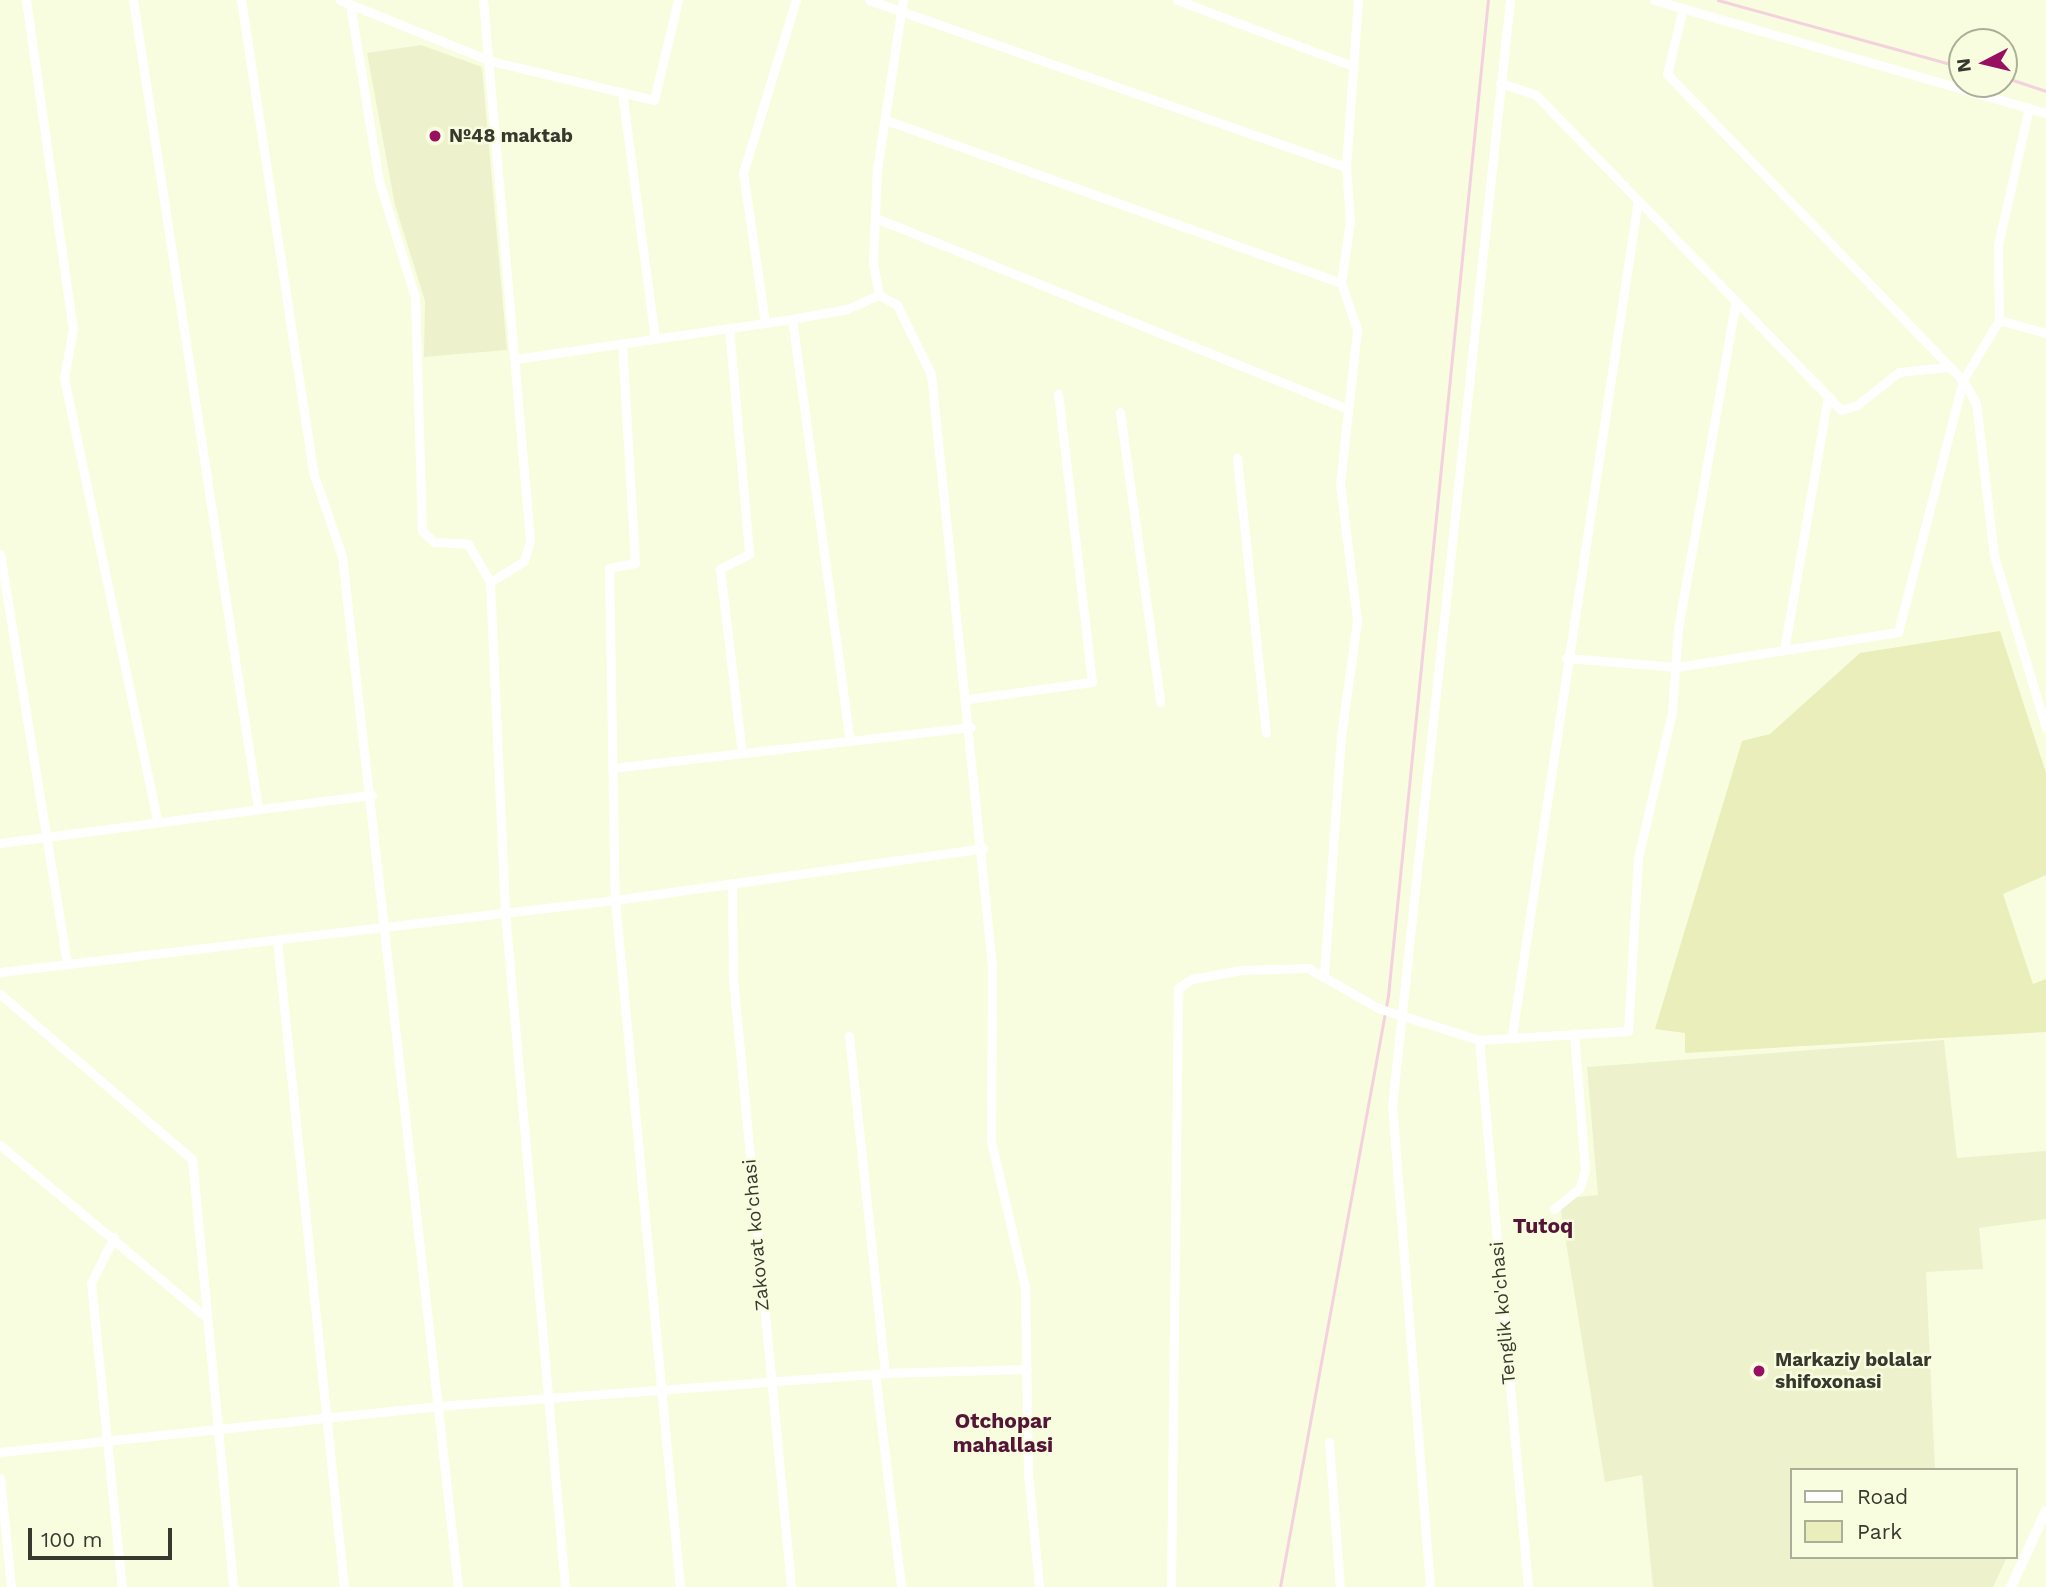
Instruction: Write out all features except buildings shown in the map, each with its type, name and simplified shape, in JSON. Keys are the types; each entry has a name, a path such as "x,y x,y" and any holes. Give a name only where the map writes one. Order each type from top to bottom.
{"street":[{"path":"26,0 73,329 64,378 157,821"},
{"path":"133,0 258,808"},
{"path":"241,0 314,475 342,556 387,926 458,1587"},
{"path":"340,0 491,61 654,100 678,0"},
{"path":"369,0 369,11"},
{"path":"483,0 491,61 530,541 524,561 490,582"},
{"path":"765,323 743,173 796,0"},
{"path":"869,0 1346,167"},
{"path":"879,295 876,219 886,120 900,12 904,0"},
{"path":"1177,0 1353,66"},
{"path":"1324,974 1341,736 1357,620 1340,484 1357,329 1341,283 1350,221 1346,167 1358,0"},
{"path":"1430,1587 1392,1106 1510,0"},
{"path":"1654,0 2046,113"},
{"path":"350,4 379,181 415,296 413,377 422,531 433,542 468,544 490,582 505,913 552,1399 565,1587"},
{"path":"1683,8 1667,74 1947,367 1963,380 1976,404 1994,556 2046,729"},
{"path":"1500,83 1536,95 1841,410 1857,405 1899,372 1947,367"},
{"path":"622,92 655,338"},
{"path":"1566,658 1677,667 1785,645 1858,643 1898,632 1963,380 1999,320 1998,245 2029,107"},
{"path":"886,120 1341,283"},
{"path":"1512,1035 1566,658 1638,200"},
{"path":"876,219 1348,409"},
{"path":"515,359 792,319 847,309 879,295"},
{"path":"879,295 898,305 931,374 983,848 992,966 991,1140 1025,1287 1039,1587"},
{"path":"1171,1587 1178,988 1192,979 1241,970 1308,968 1324,974 1378,1008 1479,1040 1512,1035 1628,1031 1639,858 1677,667 1678,629 1736,302"},
{"path":"792,319 850,741"},
{"path":"1999,320 2046,333"},
{"path":"729,328 749,554 720,569 741,753"},
{"path":"622,344 635,564 609,568 615,900 664,1389 680,1587"},
{"path":"968,699 1092,682 1058,394"},
{"path":"1785,645 1828,396"},
{"path":"1120,412 1160,702"},
{"path":"1237,458 1266,732"},
{"path":"0,554 66,964"},
{"path":"612,768 971,727"},
{"path":"0,843 372,794"},
{"path":"0,972 615,900 983,848"},
{"name":"Zakovat ko'chasi","path":"732,883 733,978 791,1587"},
{"path":"277,940 345,1587"},
{"path":"0,994 192,1159 203,1315 233,1587"},
{"path":"1554,1209 1579,1189 1585,1170 1574,1033"},
{"path":"849,1036 901,1587"},
{"name":"Tenglik ko'chasi","path":"1479,1040 1528,1587"},
{"path":"0,1145 114,1237 203,1315"},
{"path":"114,1237 91,1283 122,1587"},
{"path":"0,1452 217,1432 439,1406 880,1374 1027,1369"},
{"path":"1329,1442 1339,1587"},
{"path":"0,1478 11,1587"},
{"path":"2011,1587 2046,1511"}],"shaded area":[{"name":"№48 maktab","path":"421,45 482,67 507,350 424,357 425,301 395,205 367,53"},
{"name":"Markaziy bolalar shifoxonasi","path":"1944,1040 1957,1158 2046,1151 2046,1219 1979,1228 1983,1269 1926,1272 1935,1468 1790,1468 1790,1559 2006,1559 1993,1587 1653,1587 1642,1475 1605,1482 1559,1199 1598,1195 1587,1067"}],"green space":[{"path":"2000,631 2046,773 2046,875 2003,894 2033,984 2046,979 2046,1032 1685,1053 1685,1033 1655,1029 1742,741 1770,734 1860,653"}],"waterway":[{"path":"1280,1587 1388,996 1488,0"},
{"path":"1718,0 1948,63"},
{"path":"2018,82 2046,91"}],"place":[{"name":"№48 maktab","path":"435,136"},
{"name":"Markaziy bolalar shifoxonasi","path":"1759,1371"}],"district":[{"name":"Tutoq","path":"1543,1226"},
{"name":"Otchopar mahallasi","path":"1003,1433"}]}
